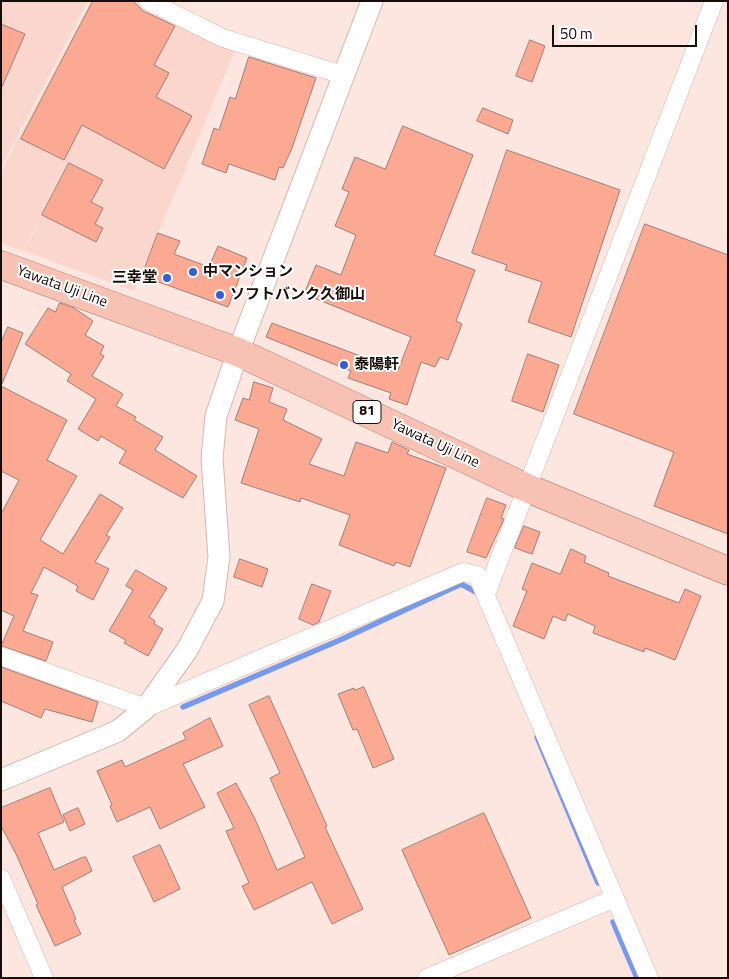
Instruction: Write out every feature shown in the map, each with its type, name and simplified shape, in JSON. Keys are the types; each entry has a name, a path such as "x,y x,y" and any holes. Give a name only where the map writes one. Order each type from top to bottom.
{"main road":[{"name":"Yawata Uji Line","path":"1,265 238,352 527,488 728,571"}],"street":[{"path":"148,1 223,38 343,76"},
{"path":"1,780 118,731 146,708 187,650 213,601 219,557 212,458 216,416 238,352 372,1"},
{"path":"486,594 714,1"},
{"path":"1,656 146,708 464,572 476,576 486,594 649,978"},
{"path":"1,878 44,978"},
{"path":"427,978 615,898"}],"shaded area":[{"path":"1,1 88,1 1,168"},
{"path":"91,1 140,1 147,5 23,251 1,243 1,172"},
{"path":"150,6 237,46 134,291 24,251 68,161"}],"building":[{"path":"93,1 133,1 143,11 175,26 154,65 169,73 156,97 192,116 164,169 82,125 64,160 21,139"},
{"path":"1,24 25,34 1,89"},
{"path":"530,40 545,46 532,82 516,76"},
{"path":"249,57 316,78 292,148 283,168 279,167 275,180 229,164 226,173 202,164 214,128 219,130 230,97 235,99"},
{"path":"483,108 513,120 508,134 477,121"},
{"path":"403,126 473,155 434,255 475,270 456,321 462,324 448,360 440,357 435,367 421,362 407,405 389,399 391,393 348,378 351,371 266,337 272,323 398,370 411,337 304,294 316,265 341,275 356,235 335,226 349,192 342,189 355,157 385,169"},
{"path":"507,150 620,190 571,337 528,322 542,282 505,270 507,265 472,253"},
{"path":"69,163 103,180 91,202 103,208 95,224 103,228 96,242 42,215"},
{"path":"645,224 728,255 728,534 654,506 674,452 574,414"},
{"name":"中マンション","path":"158,233 180,241 174,254 209,267 218,246 247,258 228,307 142,276"},
{"path":"60,303 74,308 93,321 85,335 104,346 100,354 104,356 92,376 123,394 116,406 136,417 134,420 163,437 155,450 197,476 183,498 119,463 126,451 101,436 98,441 78,429 96,399 67,381 71,374 25,344 48,308 55,312"},
{"path":"8,327 23,333 2,384 1,343"},
{"path":"528,354 559,365 543,412 512,401"},
{"path":"254,382 273,388 269,402 287,409 283,420 322,439 309,464 344,476 356,442 388,453 392,442 409,450 407,454 446,468 410,567 396,562 394,566 339,545 350,515 301,498 300,502 241,483 259,429 235,420 243,398 249,400"},
{"path":"1,386 67,420 47,460 77,476 40,540 63,554 100,494 123,508 106,535 110,537 95,562 109,569 93,600 76,591 78,586 44,567 31,593 38,595 23,631 53,642 46,661 1,646 14,616 1,610 1,514 19,480 1,471"},
{"path":"487,498 506,505 501,518 504,519 486,558 467,552"},
{"path":"524,526 540,532 532,554 515,548"},
{"path":"571,549 586,556 584,562 609,573 608,576 679,603 685,589 701,596 675,660 645,648 644,652 593,633 595,626 568,614 565,621 553,616 544,639 513,626 527,591 522,589 532,563 560,574"},
{"path":"240,559 268,569 262,587 234,577"},
{"path":"136,570 167,588 149,617 155,621 154,624 163,629 148,656 124,643 126,640 109,631 133,590 126,586"},
{"path":"312,584 331,591 319,622 313,625 299,619"},
{"path":"1,667 98,702 92,722 45,709 41,718 1,701"},
{"path":"364,687 394,759 373,768 357,729 353,730 338,694 354,688 355,690"},
{"path":"269,696 327,826 325,827 363,909 332,924 312,882 254,910 242,886 249,883 226,831 234,828 217,793 236,783 255,819 277,870 305,857 270,778 280,773 249,705"},
{"path":"210,718 223,746 183,764 205,807 160,829 150,807 117,822 110,806 112,805 97,771 122,760 125,767 186,739 183,733"},
{"path":"50,788 64,822 38,833 54,870 86,857 92,871 62,887 81,934 55,946 16,854 1,826 1,808"},
{"path":"78,808 85,824 70,831 63,815"},
{"path":"484,813 531,918 449,955 402,850"},
{"path":"160,845 180,889 154,902 133,857"}],"waterway":[{"path":"183,707 340,640 461,584 476,592"},
{"path":"537,737 598,883"},
{"path":"613,922 637,978"}],"place":[{"name":"中マンション","path":"193,272"},
{"name":"三幸堂","path":"167,278"},
{"name":"ソフトバンク久御山","path":"220,295"},
{"name":"泰陽軒","path":"344,365"}]}
